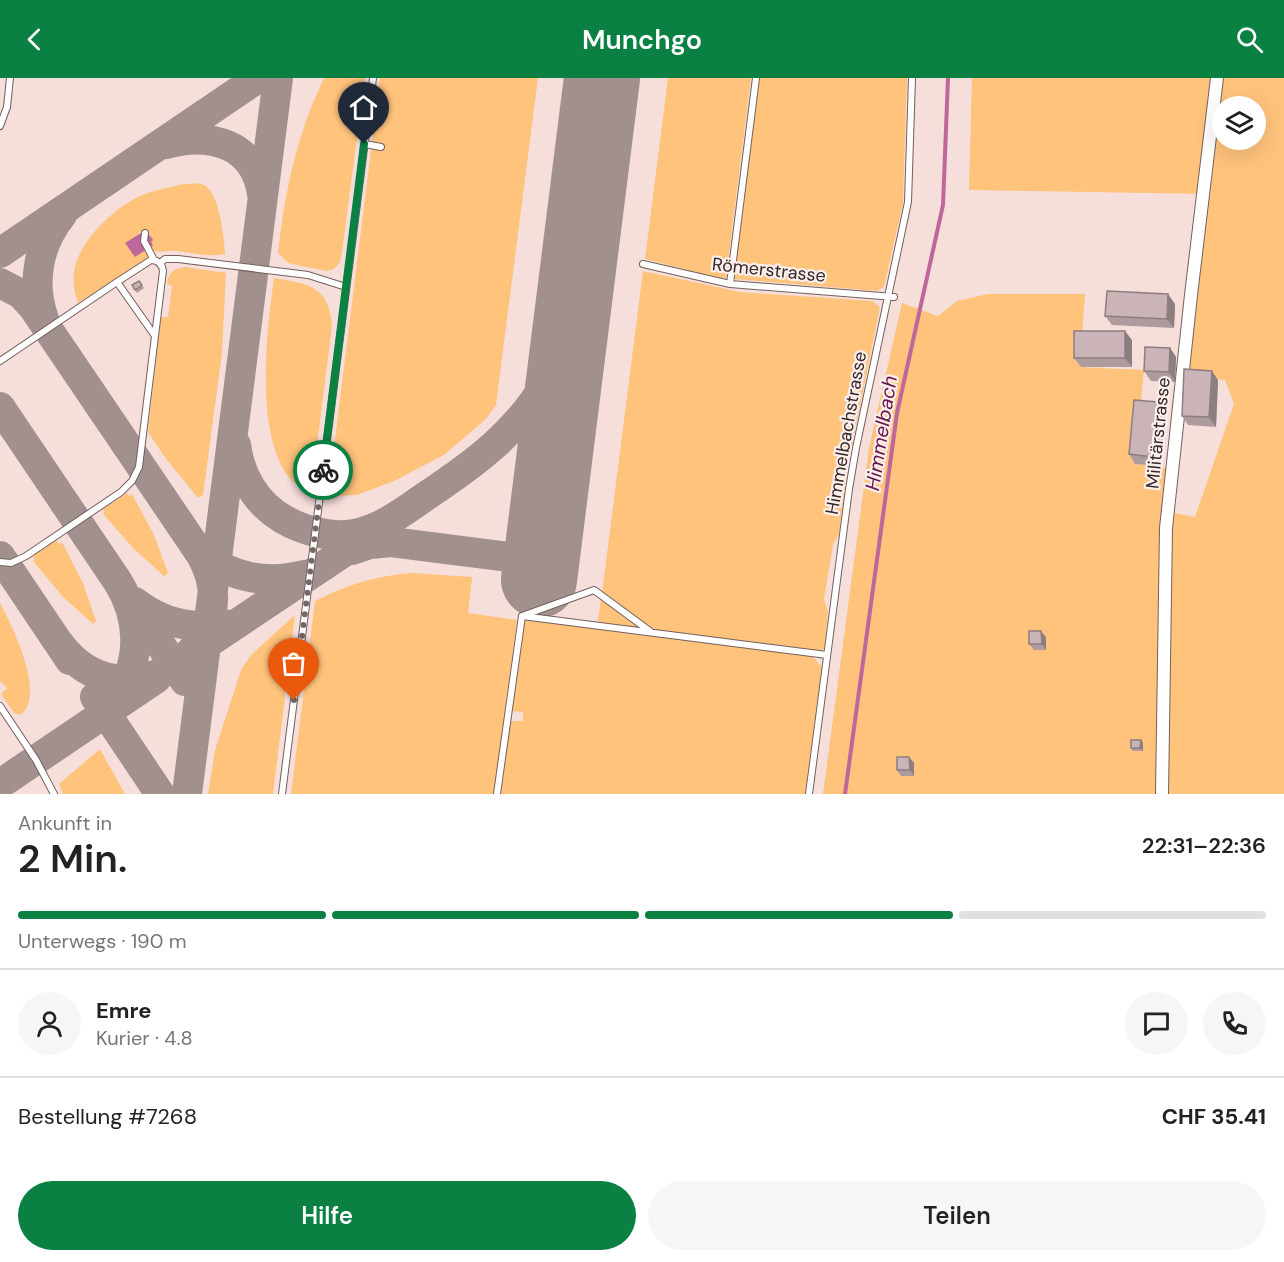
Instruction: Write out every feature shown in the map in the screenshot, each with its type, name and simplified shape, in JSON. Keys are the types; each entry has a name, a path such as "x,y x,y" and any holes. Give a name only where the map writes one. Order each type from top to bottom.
{"street":[{"name":"Militärstrasse","path":"1162,794 1166,528 1217,78"}],"lane":[{"path":"0,126 7,107 10,78"},
{"path":"282,794 373,78"},
{"path":"730,284 756,78"},
{"name":"Himmelbachstrasse","path":"809,794 849,489 891,296 908,202 912,78"},
{"path":"364,144 381,147"},
{"path":"0,562 11,563 26,556 121,492 132,481 139,466 163,271 144,241 145,233"},
{"path":"0,361 147,261 178,259 308,275 346,287"},
{"name":"Römerstrasse","path":"643,264 730,284 891,296"},
{"path":"117,282 155,336"},
{"path":"522,616 594,590 651,632"},
{"path":"522,616 827,655"},
{"path":"497,794 522,616"},
{"path":"0,706 36,760 54,794"}],"shaded area":[{"path":"324,78 365,78 340,262 334,269 326,271 288,263 278,253 285,203 296,153 308,115"},
{"path":"380,78 538,78 496,405 486,419 444,455 394,481 357,495 328,496"},
{"path":"668,78 751,78 726,278 718,278 645,259"},
{"path":"758,78 907,78 903,203 884,287 877,291 734,279"},
{"path":"972,78 1284,78 1284,794 823,794 869,448 902,303 938,316 957,301 988,294 1085,294 1080,367 1144,370 1135,464 1167,468 1164,511 1195,517 1234,404 1225,380 1188,377 1209,194 969,190"},
{"path":"183,184 201,184 211,191 218,208 225,254 155,251 149,243 148,239 151,236 145,229 138,234 147,252 147,258 78,303 73,280 74,272 88,240 106,220 134,199"},
{"path":"146,230 153,240 151,242 153,245 135,257 125,243"},
{"path":"185,267 226,273 222,353 203,495 198,498 166,459 148,432 161,317 168,317 172,286 167,284 172,272"},
{"path":"643,271 740,292 872,301 880,307 847,470 839,534 833,545 824,599 828,612 824,649 816,651 661,631 649,627 602,593"},
{"path":"274,278 297,282 315,289 321,294 330,312 332,326 311,493 291,480 278,457 270,429 266,396 266,363"},
{"path":"127,493 129,496 132,494 154,535 168,573 164,576 134,549 103,514 103,509"},
{"path":"56,540 59,544 62,542 83,583 96,621 93,624 63,597 33,561 35,559 33,556"},
{"path":"413,573 472,577 468,613 517,620 494,794 291,794 315,601 362,582"},
{"path":"601,599 641,629 601,623 598,620"},
{"path":"0,603 19,643 29,677 30,693 27,706 20,715 14,713 1,694 7,688 0,681"},
{"path":"295,615 273,794 208,794 215,750 241,670 251,655"},
{"path":"524,620 812,656 822,667 805,794 501,794 510,721 523,721 523,712 512,711"},
{"path":"100,749 125,794 63,794 59,784"}],"building":[{"path":"139,281 142,285 135,290 132,285"},
{"path":"1107,291 1168,294 1167,319 1105,316"},
{"path":"1074,331 1125,331 1125,358 1074,358"},
{"path":"1145,347 1170,348 1169,372 1144,371"},
{"path":"1184,369 1212,371 1209,417 1182,416"},
{"path":"1134,400 1158,402 1153,457 1129,454"},
{"path":"1029,631 1041,631 1042,644 1029,644"},
{"path":"1131,740 1141,740 1140,748 1131,748"},
{"path":"897,757 909,757 910,770 897,770"}],"waterway":[{"name":"Himmelbach","path":"845,794 897,413 943,205 948,78"}],"taxiway":[{"path":"0,253 258,78"},
{"path":"187,794 278,78"},
{"path":"166,144 198,140 228,145 250,163 258,177 262,194"},
{"path":"44,319 38,292 39,265 47,239 62,215"},
{"path":"0,283 21,294 33,307 201,555 212,589 210,620 196,646 173,666 145,678 115,679 85,668 59,643"},
{"path":"236,445 241,467 251,488 265,505 283,519 308,530 345,535 364,532 383,524 478,459 523,416 547,381 562,350 575,295"},
{"path":"0,407 118,582 131,610 134,624 134,654 126,682 118,696"},
{"path":"196,651 371,534"},
{"path":"352,550 370,544 391,542 541,561"},
{"path":"203,553 225,569 251,577 277,579 304,575"},
{"path":"0,556 70,660"},
{"path":"135,602 156,615 178,623 201,626 225,624"},
{"path":"133,604 185,681"},
{"path":"0,784 157,678"},
{"path":"95,697 160,794"}],"runway":[{"path":"539,580 602,78"}],"way so far":[{"path":"294,700 323,470"}],"route":[{"path":"323,470 364,144"}]}
